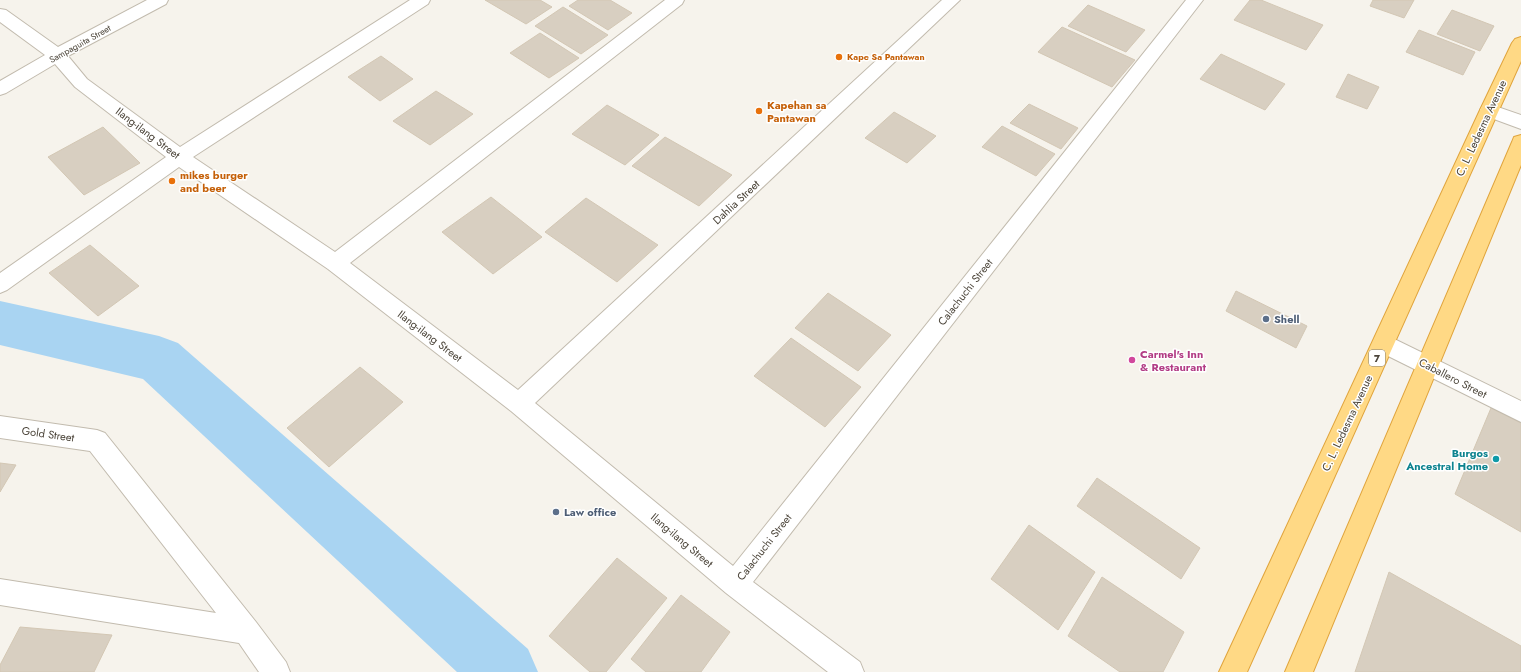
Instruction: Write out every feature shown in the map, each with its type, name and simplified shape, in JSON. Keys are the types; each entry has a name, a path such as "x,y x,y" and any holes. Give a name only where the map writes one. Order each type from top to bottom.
{"highway":[{"name":"C. L. Ledesma Avenue","path":"1233,672 1489,110 1521,43"},
{"path":"1299,672 1521,142"}],"street":[{"name":"Sampaguita Street","path":"0,89 57,55 160,0"},
{"path":"0,284 179,157 422,0"},
{"path":"334,263 676,0"},
{"name":"Dahlia Street","path":"519,404 952,0"},
{"name":"Calachuchi Street","path":"735,584 1195,0"},
{"name":"Ilang-ilang Street","path":"0,14 57,55 81,83 179,157 334,263 519,404 735,584 850,672"},
{"path":"1489,110 1521,122"},
{"name":"Caballero Street","path":"1384,343 1521,412"},
{"name":"Gold Street","path":"0,426 97,441 247,631"},
{"path":"0,592 247,631 276,672"}],"building":[{"path":"485,0 540,0 552,7 526,24"},
{"path":"578,0 610,0 632,13 608,30 569,6"},
{"path":"1250,0 1261,0 1323,25 1306,50 1234,20"},
{"path":"1373,0 1414,0 1404,18 1370,6"},
{"path":"1088,5 1145,30 1126,52 1068,26"},
{"path":"563,7 608,35 581,54 535,26"},
{"path":"1452,10 1494,26 1480,51 1437,34"},
{"path":"1062,27 1135,60 1112,87 1038,52"},
{"path":"1419,30 1475,52 1463,75 1406,52"},
{"path":"540,33 579,58 549,78 510,53"},
{"path":"1221,54 1285,84 1265,110 1200,79"},
{"path":"381,56 413,79 380,101 348,77"},
{"path":"1348,74 1379,87 1367,109 1336,97"},
{"path":"436,91 473,114 430,145 393,121"},
{"path":"1029,104 1078,128 1061,149 1010,123"},
{"path":"607,105 659,135 625,165 572,134"},
{"path":"894,112 936,136 907,163 865,138"},
{"path":"1002,126 1055,154 1036,176 982,147"},
{"path":"103,127 140,163 84,195 48,157"},
{"path":"665,137 732,175 699,206 632,166"},
{"path":"491,197 542,237 493,274 442,232"},
{"path":"586,198 658,245 617,282 545,232"},
{"path":"90,245 139,286 98,316 49,273"},
{"name":"Shell","path":"1236,291 1307,326 1296,348 1226,311"},
{"path":"828,293 891,335 858,371 795,328"},
{"path":"791,338 861,387 825,427 754,376"},
{"path":"360,367 403,402 329,467 287,428"},
{"name":"Burgos Ancestral Home","path":"1491,408 1521,423 1521,532 1455,494"},
{"path":"0,463 16,465 0,492"},
{"path":"1097,478 1200,548 1181,579 1077,506"},
{"path":"1029,525 1095,572 1058,630 991,579"},
{"path":"617,558 667,598 606,672 590,672 549,636"},
{"path":"1389,572 1521,646 1521,672 1355,672"},
{"path":"1102,577 1184,632 1163,672 1120,672 1068,636"},
{"path":"681,595 730,632 701,672 646,672 631,659"},
{"path":"20,627 112,635 94,672 0,672 0,665"}],"waterway":[{"path":"0,323 159,359 505,672"}],"place":[{"name":"Kape Sa Pantawan","path":"839,57"},
{"name":"Kapehan sa Pantawan","path":"759,111"},
{"name":"mikes burger and beer","path":"172,181"},
{"name":"Shell","path":"1266,319"},
{"name":"Carmel's Inn & Restaurant","path":"1132,360"},
{"name":"Burgos Ancestral Home","path":"1496,459"},
{"name":"Law office","path":"556,512"}]}
